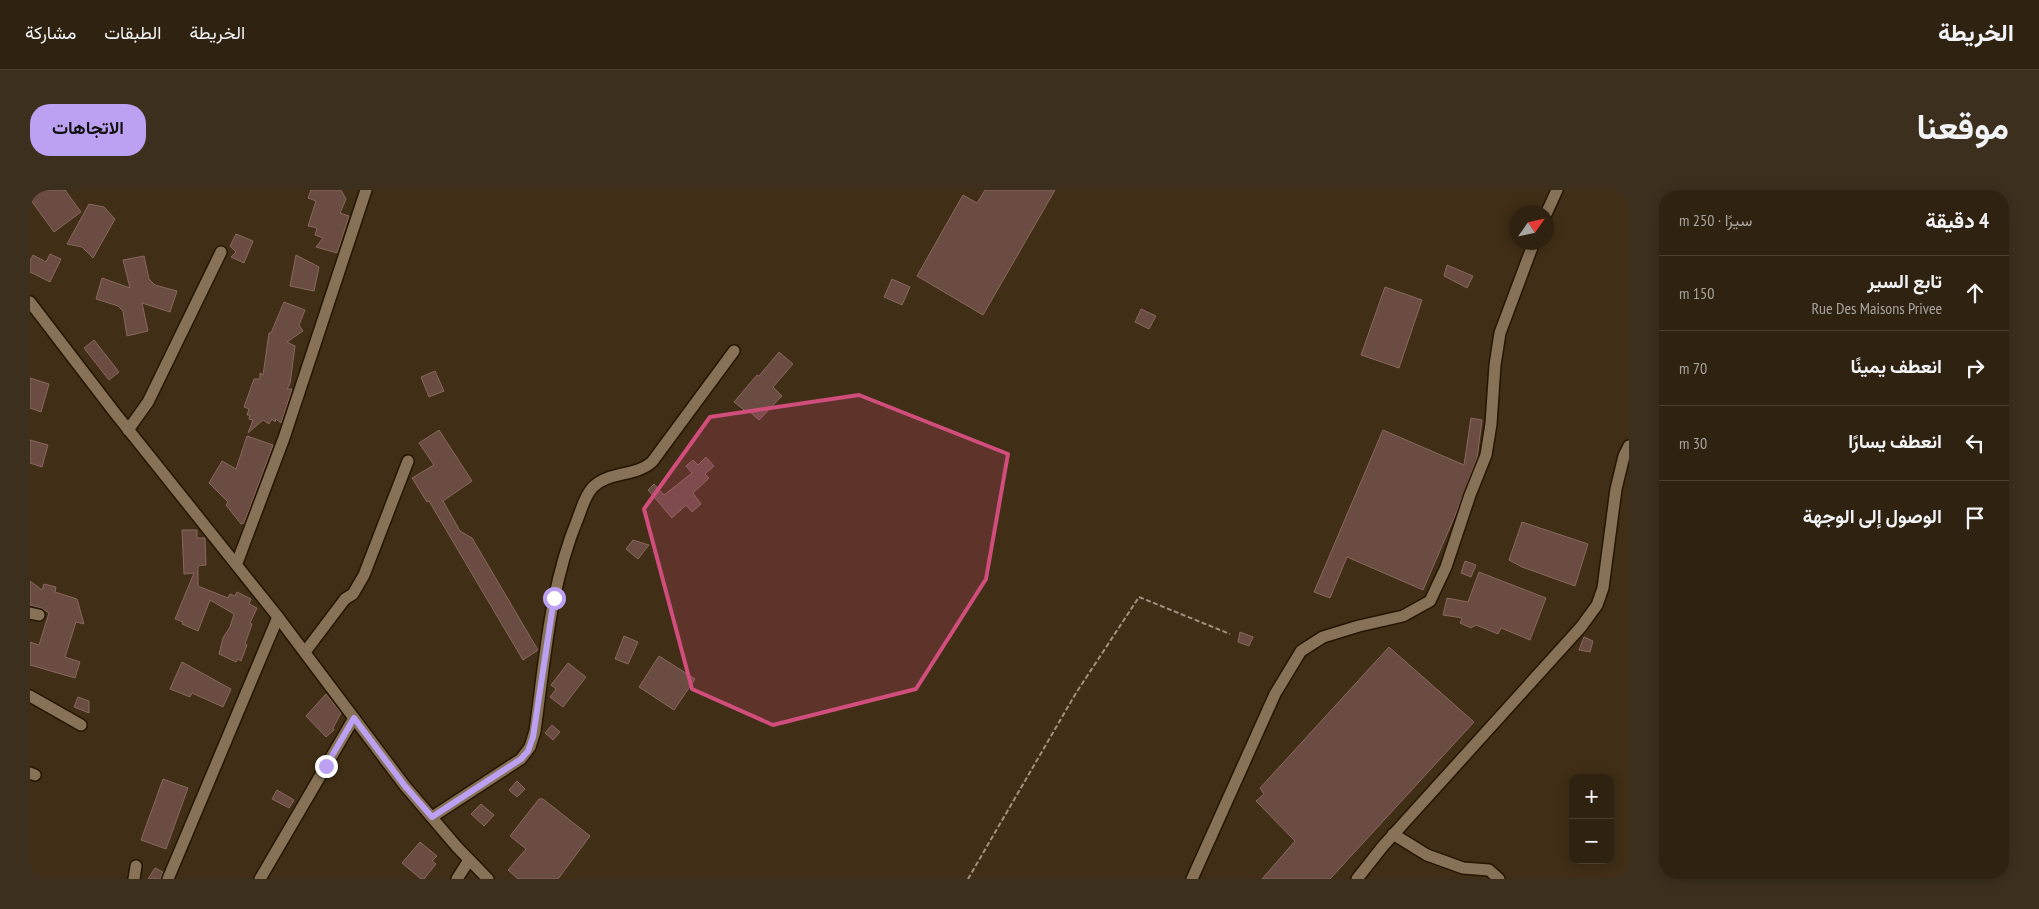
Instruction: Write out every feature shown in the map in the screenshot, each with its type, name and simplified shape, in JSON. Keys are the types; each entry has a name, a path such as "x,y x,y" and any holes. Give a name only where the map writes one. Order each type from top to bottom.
{"street":[{"path":"237,563 281,447 366,190"},
{"path":"1550,205 1557,190"},
{"path":"1192,879 1274,694 1301,651 1323,637 1403,616 1430,601 1446,567 1470,495 1486,455 1492,424 1495,365 1500,333 1531,250"},
{"path":"128,430 148,402 221,252"},
{"path":"30,302 128,430 237,563 405,786 469,860 488,879"},
{"path":"432,817 521,759 530,747 535,731 551,614 564,556 589,492 595,485 606,478 640,470 652,462 734,350"},
{"path":"1357,879 1394,834 1581,627 1597,605 1604,579 1616,489 1624,456 1629,446"},
{"path":"305,652 346,600 354,594 364,575 408,461"},
{"path":"168,879 278,617"},
{"path":"30,696 81,725"},
{"path":"260,879 354,718"},
{"path":"1394,834 1427,855 1463,868 1490,870 1499,879"},
{"path":"457,879 469,860"},
{"path":"134,879 136,866"}],"path":[{"path":"968,879 1076,693 1139,597 1230,634"}],"highlighted area":[{"path":"859,395 1008,454 986,579 916,689 773,725 692,689 644,509 710,417"}],"building":[{"path":"30,190 65,190 81,212 54,232 30,199"},
{"path":"311,190 341,190 346,199 340,213 349,216 337,253 316,247 323,238 315,235 317,228 308,226 316,201 308,198"},
{"path":"985,190 1055,190 983,315 917,276 963,195 977,203"},
{"path":"89,204 104,207 115,219 93,258 82,247 67,244"},
{"path":"236,234 253,241 244,263 231,257 236,252 230,246"},
{"path":"50,254 61,259 50,282 30,272 30,261 33,255 46,262"},
{"path":"296,255 319,267 314,291 290,286"},
{"path":"144,256 149,279 155,285 177,291 170,312 142,303 148,331 127,336 123,311 118,306 96,299 102,278 130,288 123,260"},
{"path":"1447,265 1473,276 1467,288 1444,276"},
{"path":"892,279 910,287 902,305 884,297"},
{"path":"1385,287 1422,300 1399,368 1361,355"},
{"path":"284,302 305,310 299,325 303,331 287,342 295,346 290,384 287,389 292,389 281,423 276,419 275,422 272,419 269,424 263,420 248,433 253,420 249,419 250,415 247,415 249,409 244,407 254,379 260,379 260,373 263,375 269,333 271,333"},
{"path":"1141,309 1156,316 1149,329 1135,322"},
{"path":"94,340 119,372 109,380 84,348"},
{"path":"779,352 793,364 773,387 782,396 759,420 734,402"},
{"path":"435,371 444,391 429,397 421,377"},
{"path":"30,378 49,384 41,412 30,408"},
{"path":"1471,418 1482,420 1477,458 1457,511 1423,590 1347,557 1330,598 1314,592 1383,430 1464,465"},
{"path":"439,430 472,481 443,501 460,531 472,538 538,650 523,660 429,501 427,502 412,478 434,465 419,443"},
{"path":"247,436 273,445 244,523 241,524 226,505 228,502 209,483 222,461 236,469"},
{"path":"30,440 48,445 42,467 30,463"},
{"path":"706,457 714,466 705,474 709,478 693,493 701,504 692,512 686,505 672,518 648,490 654,484 664,495 692,473 686,466 693,460 698,465"},
{"path":"1522,522 1588,544 1575,586 1522,567 1509,560"},
{"path":"182,530 197,530 197,538 205,538 206,565 198,566 198,586 228,598 230,594 235,596 237,592 251,599 249,604 257,608 250,623 252,624 241,661 238,659 236,662 219,654 223,638 230,627 234,614 210,600 198,631 175,619 194,573 184,574"},
{"path":"633,540 649,545 638,559 626,549"},
{"path":"1465,561 1476,565 1471,577 1461,573"},
{"path":"1479,572 1546,598 1530,640 1501,628 1498,634 1476,625 1471,628 1460,623 1462,618 1443,615 1447,598 1468,602"},
{"path":"30,581 42,590 44,584 56,587 55,592 77,599 84,624 76,622 65,657 80,662 75,678 30,665 30,642 39,645 49,613 41,608 30,605"},
{"path":"1240,632 1253,637 1249,646 1238,642"},
{"path":"624,636 638,642 628,664 615,659"},
{"path":"1584,637 1593,641 1590,652 1579,650"},
{"path":"1389,647 1474,722 1330,879 1262,879 1295,841 1256,801 1264,794 1260,788"},
{"path":"659,656 695,679 674,710 639,687"},
{"path":"182,662 231,689 223,707 192,693 190,697 170,689"},
{"path":"568,663 586,677 563,707 550,697 556,689 551,685"},
{"path":"326,694 341,713 333,728 334,730 326,737 306,716"},
{"path":"78,697 89,701 89,713 74,707"},
{"path":"552,725 560,732 553,740 545,733"},
{"path":"163,779 188,788 166,849 141,840"},
{"path":"517,781 525,789 517,797 509,790"},
{"path":"277,790 294,800 289,808 272,799"},
{"path":"539,799 543,799 590,836 558,879 518,879 508,870 526,849 510,836"},
{"path":"481,804 494,815 484,826 471,814"},
{"path":"420,842 437,856 432,861 436,864 424,879 421,879 402,863"},
{"path":"155,868 163,872 160,879 148,879"}],"route":[{"path":"326,766 354,718 405,786 432,817 521,759 528,751 533,737 554,598"}]}
